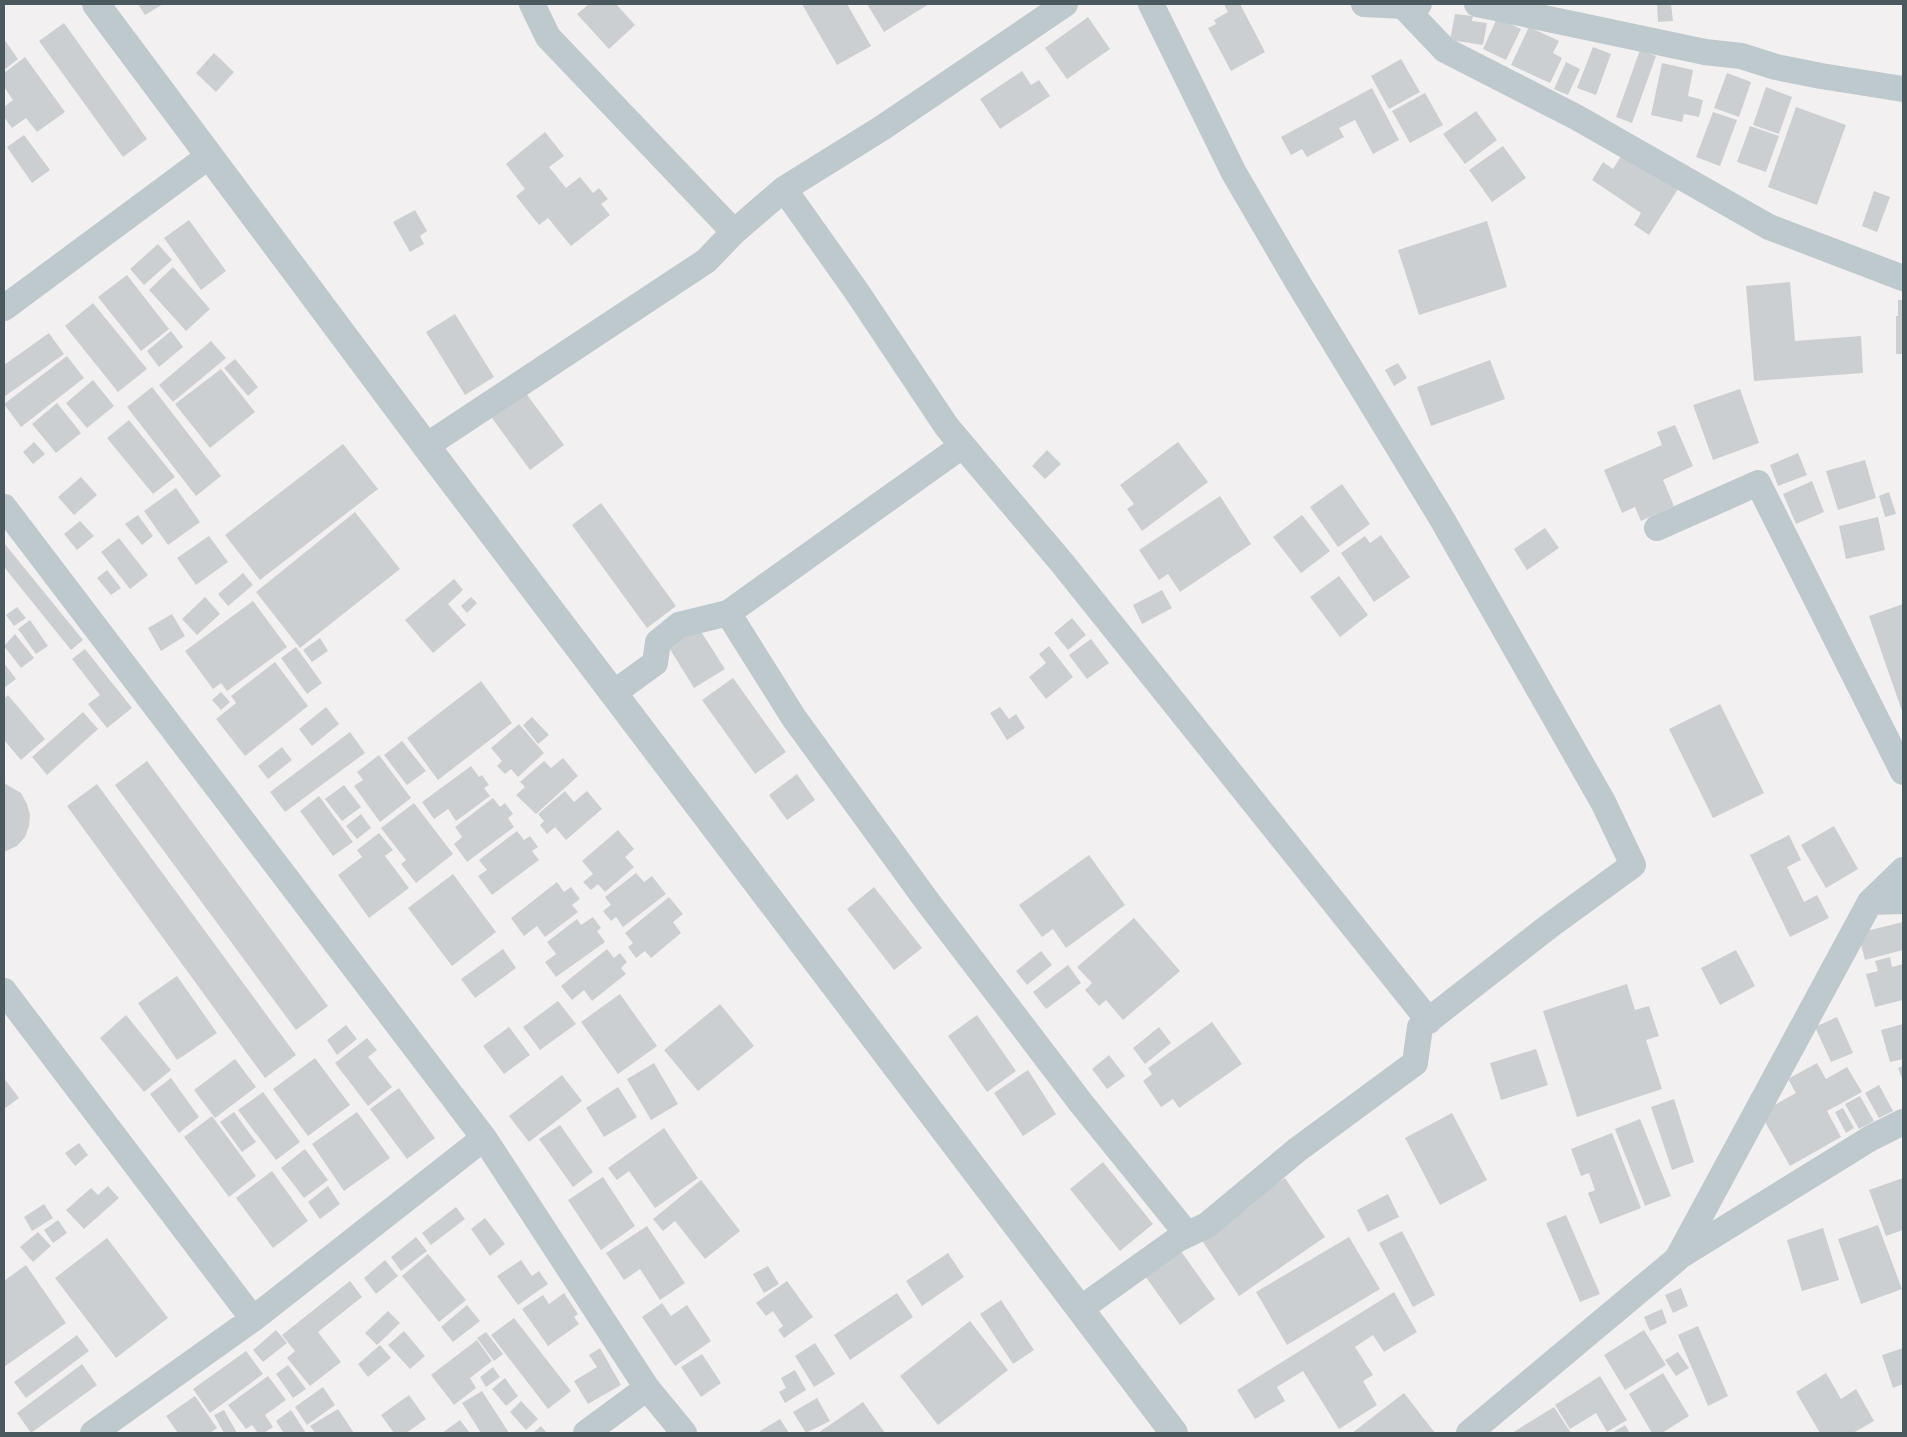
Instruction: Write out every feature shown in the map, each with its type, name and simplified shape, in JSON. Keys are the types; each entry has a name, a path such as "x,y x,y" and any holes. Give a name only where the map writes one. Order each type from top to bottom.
{"street":[{"path":"96,4 426,446 615,692 1174,1433"},
{"path":"532,4 548,37 734,232"},
{"path":"426,446 706,261 734,232 784,189 882,128 1065,4"},
{"path":"1080,1309 1178,1238 1207,1225 1297,1150 1415,1063 1420,1027 1552,924 1633,865 1603,802 1452,536 1234,173 1152,4"},
{"path":"1364,4 1411,5 1445,50 1576,117 1769,226 1903,278"},
{"path":"1476,4 1706,52 1741,56 1776,67 1903,89"},
{"path":"4,308 209,156"},
{"path":"784,189 857,292 947,427 1063,564 1429,1021"},
{"path":"615,692 655,662 658,642 679,625 728,613 962,446"},
{"path":"1657,528 1758,483 1903,772"},
{"path":"4,507 484,1138 647,1388 684,1433"},
{"path":"728,613 794,718 926,901 1081,1103 1187,1234"},
{"path":"1677,1259 1870,902 1903,870"},
{"path":"1870,902 1903,901"},
{"path":"4,991 253,1319"},
{"path":"1468,1433 1677,1259 1871,1138 1903,1122"},
{"path":"93,1433 253,1319 484,1138"},
{"path":"586,1433 647,1388"}],"building":[{"path":"138,4 163,4 145,15"},
{"path":"589,4 616,4 635,25 609,49 577,14"},
{"path":"802,4 847,4 871,46 837,65"},
{"path":"867,4 929,4 884,32"},
{"path":"1224,4 1240,4 1265,52 1231,71 1208,28 1216,24 1214,20 1228,12"},
{"path":"1657,4 1671,4 1673,21 1658,22"},
{"path":"1455,14 1473,16 1472,21 1487,23 1483,45 1450,40"},
{"path":"1088,17 1110,49 1067,79 1045,48"},
{"path":"1497,18 1521,29 1506,60 1483,49"},
{"path":"64,23 147,139 123,157 39,41"},
{"path":"1529,27 1559,41 1553,53 1562,58 1550,83 1511,65"},
{"path":"4,39 18,59 4,70"},
{"path":"1593,47 1611,54 1596,95 1577,88"},
{"path":"1640,50 1656,56 1632,123 1616,117"},
{"path":"214,53 234,72 216,92 196,73"},
{"path":"25,57 65,112 37,132 26,118 12,128 4,117 4,107 13,100 4,87 4,73"},
{"path":"1401,59 1420,92 1389,109 1371,76"},
{"path":"1566,62 1580,69 1568,95 1554,89"},
{"path":"1662,63 1693,70 1688,96 1703,100 1699,117 1684,114 1682,122 1651,115"},
{"path":"1022,71 1031,85 1039,80 1050,96 1000,129 980,99"},
{"path":"1727,73 1751,82 1739,117 1714,108"},
{"path":"1766,87 1792,97 1779,134 1753,125"},
{"path":"1372,88 1399,140 1373,154 1355,120 1339,128 1344,137 1307,157 1302,149 1291,155 1281,137"},
{"path":"1425,93 1443,125 1410,143 1392,111"},
{"path":"1796,107 1846,125 1817,205 1768,187"},
{"path":"1476,111 1497,140 1465,164 1443,134"},
{"path":"1713,112 1737,120 1720,166 1696,157"},
{"path":"1750,126 1779,136 1766,172 1737,162"},
{"path":"545,132 564,156 549,167 566,188 580,177 593,193 599,188 608,199 601,204 610,215 571,246 548,218 539,225 516,196 525,189 506,164"},
{"path":"24,135 50,170 32,183 7,147"},
{"path":"1503,146 1526,178 1492,202 1469,170"},
{"path":"1623,153 1678,189 1649,235 1634,225 1641,213 1592,180 1603,162 1613,169"},
{"path":"1874,191 1890,197 1877,232 1862,226"},
{"path":"415,210 427,231 420,236 424,244 410,252 393,222"},
{"path":"189,220 226,271 201,290 164,238"},
{"path":"1487,221 1507,287 1419,315 1398,250"},
{"path":"158,244 172,260 144,285 130,269"},
{"path":"173,267 210,309 186,331 149,290"},
{"path":"127,275 169,329 141,351 98,297"},
{"path":"1790,282 1795,341 1861,336 1863,373 1754,381 1746,286"},
{"path":"1898,300 1903,300 1903,354 1896,354"},
{"path":"93,303 147,369 118,392 65,326"},
{"path":"455,314 494,377 465,395 426,332"},
{"path":"171,331 183,347 159,367 147,351"},
{"path":"49,333 64,354 4,397 4,365"},
{"path":"211,341 226,358 173,402 159,385"},
{"path":"67,356 84,378 21,427 4,404"},
{"path":"235,359 258,387 248,396 224,368"},
{"path":"1490,360 1505,399 1431,426 1417,387"},
{"path":"1398,363 1407,378 1394,386 1385,370"},
{"path":"221,369 255,412 210,448 175,404"},
{"path":"93,380 114,406 87,428 66,403"},
{"path":"152,387 221,476 196,496 127,407"},
{"path":"1740,389 1759,443 1713,460 1693,405"},
{"path":"525,392 564,445 530,470 492,418"},
{"path":"57,403 81,433 56,453 32,424"},
{"path":"129,420 175,477 153,494 107,438"},
{"path":"1675,425 1693,466 1663,480 1674,506 1641,521 1635,507 1622,513 1604,470 1662,445 1657,432"},
{"path":"34,442 45,454 33,464 23,452"},
{"path":"1178,442 1208,482 1142,531 1127,509 1134,504 1120,485"},
{"path":"343,444 378,489 260,580 225,535"},
{"path":"1047,450 1061,464 1045,479 1032,466"},
{"path":"1798,453 1807,475 1778,486 1770,465"},
{"path":"1865,460 1876,498 1838,510 1826,471"},
{"path":"81,477 97,495 74,515 58,497"},
{"path":"1812,481 1824,512 1796,524 1783,494"},
{"path":"1342,484 1370,524 1338,547 1310,507"},
{"path":"176,488 200,522 168,545 144,511"},
{"path":"1889,492 1896,514 1885,517 1879,496"},
{"path":"1220,496 1251,544 1180,592 1168,574 1159,580 1139,550"},
{"path":"601,503 676,606 647,628 572,525"},
{"path":"355,512 400,569 300,648 256,592"},
{"path":"138,515 153,536 142,545 125,524"},
{"path":"1302,515 1330,551 1301,573 1273,537"},
{"path":"1878,517 1885,550 1846,559 1839,526"},
{"path":"80,521 94,536 77,550 64,534"},
{"path":"1545,528 1559,548 1527,570 1514,549"},
{"path":"1381,535 1410,577 1374,602 1341,553 1365,536 1370,543"},
{"path":"209,536 228,562 196,585 177,558"},
{"path":"119,538 148,575 130,589 101,552"},
{"path":"4,543 83,640 71,650 4,567"},
{"path":"107,570 121,588 111,595 97,578"},
{"path":"243,573 253,585 228,606 218,594"},
{"path":"1339,576 1368,615 1340,637 1310,597"},
{"path":"454,579 463,590 448,604 466,625 433,653 405,620"},
{"path":"1162,590 1172,608 1142,624 1133,605"},
{"path":"205,597 220,614 197,635 182,619"},
{"path":"471,597 477,603 467,613 461,606"},
{"path":"253,601 287,647 227,691 221,683 213,689 185,651"},
{"path":"1903,604 1903,714 1869,616"},
{"path":"17,607 26,618 14,626 6,615"},
{"path":"172,614 185,636 161,651 148,628"},
{"path":"1072,618 1086,635 1068,650 1054,633"},
{"path":"30,620 48,646 36,654 18,629"},
{"path":"698,627 725,669 694,688 668,646"},
{"path":"15,634 34,658 21,668 4,646"},
{"path":"320,638 328,651 312,662 303,650"},
{"path":"1091,639 1109,663 1087,679 1069,655"},
{"path":"1049,646 1073,677 1046,699 1029,677 1046,663 1039,654"},
{"path":"296,647 322,683 307,694 281,658"},
{"path":"85,649 132,708 107,728 88,704 100,695 72,659"},
{"path":"275,662 308,706 245,756 216,719 236,703 231,696"},
{"path":"4,663 16,679 4,688"},
{"path":"733,678 786,752 755,774 702,700"},
{"path":"481,681 512,723 438,780 407,738"},
{"path":"221,692 230,702 221,710 212,700"},
{"path":"8,695 45,739 21,760 4,740 4,699"},
{"path":"1720,704 1764,793 1713,818 1669,729"},
{"path":"326,707 339,724 312,746 299,729"},
{"path":"1000,707 1009,719 1016,714 1025,728 1007,740 990,713"},
{"path":"83,712 98,729 47,775 32,757"},
{"path":"532,717 549,735 538,744 523,725"},
{"path":"519,724 544,753 518,777 511,769 505,774 497,766 502,761 491,748"},
{"path":"350,732 365,753 285,812 270,792"},
{"path":"402,741 426,771 407,785 384,755"},
{"path":"282,747 292,760 268,779 258,766"},
{"path":"379,755 411,798 380,822 354,786 363,780 357,772"},
{"path":"563,758 578,776 536,814 516,795 525,787 520,782 544,761 551,768"},
{"path":"147,761 328,1006 296,1030 115,785"},
{"path":"471,766 479,777 482,775 489,785 484,788 490,796 456,821 448,809 434,819 422,802"},
{"path":"797,774 815,800 787,820 769,795"},
{"path":"4,783 21,793 30,815 25,837 17,846 4,852"},
{"path":"97,784 296,1055 265,1078 67,806"},
{"path":"344,785 361,807 342,821 325,799"},
{"path":"565,791 574,802 587,791 602,809 566,840 555,827 547,834 540,825 544,821 538,814"},
{"path":"319,796 353,842 333,856 300,811"},
{"path":"493,798 500,807 505,803 513,814 508,818 514,827 467,862 454,844 462,837 455,827"},
{"path":"414,803 453,854 416,883 401,864 406,860 381,828"},
{"path":"361,814 371,828 357,839 346,826"},
{"path":"1834,826 1858,869 1826,888 1801,845"},
{"path":"618,830 634,849 625,857 634,867 605,892 598,884 591,890 583,882 593,874 582,861"},
{"path":"517,831 524,840 530,836 538,847 532,851 539,860 492,895 478,876 487,870 479,860"},
{"path":"379,833 393,850 385,856 409,888 369,918 338,875 362,857 357,850"},
{"path":"1789,835 1801,860 1787,867 1804,902 1817,895 1829,918 1790,937 1750,855"},
{"path":"1089,855 1125,905 1066,948 1053,929 1042,937 1019,905"},
{"path":"636,873 644,882 652,876 666,894 623,927 616,917 611,921 603,911 611,905 605,897"},
{"path":"453,874 496,932 452,966 408,908"},
{"path":"557,882 564,892 571,887 580,899 572,905 578,912 545,937 537,926 524,936 511,918"},
{"path":"874,887 922,948 894,970 847,909"},
{"path":"669,897 683,914 673,922 681,933 651,958 645,951 636,958 628,947 633,943 625,933"},
{"path":"593,917 601,928 597,931 605,942 556,977 545,962 556,954 547,942 577,919 581,925"},
{"path":"1134,918 1180,971 1123,1020 1106,1000 1099,1006 1085,990 1092,983 1077,967"},
{"path":"1903,922 1903,950 1865,960 1858,933"},
{"path":"503,949 516,968 475,998 461,979"},
{"path":"607,949 614,958 620,953 627,962 621,968 626,974 592,1001 584,990 572,1000 561,986"},
{"path":"1736,950 1755,986 1720,1005 1701,968"},
{"path":"1041,951 1052,965 1027,985 1016,971"},
{"path":"1890,957 1892,967 1903,964 1903,1000 1875,1007 1866,974 1878,971 1875,961"},
{"path":"1068,965 1081,983 1046,1009 1033,992"},
{"path":"177,976 217,1033 177,1060 138,1003"},
{"path":"1627,984 1635,1010 1649,1006 1659,1036 1646,1040 1662,1089 1577,1117 1543,1011"},
{"path":"620,994 657,1046 618,1074 581,1022"},
{"path":"558,1001 576,1024 540,1050 523,1027"},
{"path":"720,1004 754,1046 698,1091 664,1050"},
{"path":"126,1015 171,1070 144,1092 100,1038"},
{"path":"977,1015 1016,1071 987,1092 948,1036"},
{"path":"1837,1017 1853,1053 1831,1062 1815,1027"},
{"path":"1212,1022 1242,1064 1179,1108 1173,1099 1161,1107 1143,1081 1152,1074 1148,1068"},
{"path":"1903,1024 1903,1059 1890,1062 1881,1030"},
{"path":"346,1025 357,1039 337,1055 327,1040"},
{"path":"509,1027 530,1055 504,1074 483,1046"},
{"path":"1159,1027 1171,1043 1145,1064 1133,1048"},
{"path":"367,1038 377,1050 368,1057 392,1087 368,1106 335,1063"},
{"path":"1536,1049 1548,1085 1501,1100 1490,1063"},
{"path":"1109,1055 1125,1076 1107,1089 1092,1069"},
{"path":"315,1058 350,1105 308,1136 273,1089"},
{"path":"235,1059 256,1087 215,1118 194,1090"},
{"path":"654,1063 678,1104 651,1120 627,1079"},
{"path":"1817,1063 1826,1079 1847,1067 1862,1092 1827,1111 1841,1137 1790,1166 1760,1113 1796,1093 1788,1079"},
{"path":"1903,1066 1903,1081 1898,1068"},
{"path":"1028,1070 1056,1114 1023,1136 994,1093"},
{"path":"562,1075 582,1101 529,1142 509,1116"},
{"path":"4,1078 19,1098 4,1109"},
{"path":"171,1078 199,1117 179,1133 150,1094"},
{"path":"1879,1085 1893,1111 1879,1118 1865,1093"},
{"path":"618,1087 637,1117 604,1137 586,1108"},
{"path":"399,1088 435,1138 407,1159 370,1109"},
{"path":"263,1092 300,1142 276,1160 238,1110"},
{"path":"1860,1096 1874,1121 1859,1129 1845,1104"},
{"path":"1674,1099 1694,1162 1672,1170 1651,1107"},
{"path":"1843,1108 1854,1128 1846,1133 1835,1112"},
{"path":"234,1112 256,1142 242,1152 220,1122"},
{"path":"357,1112 390,1158 344,1191 312,1144"},
{"path":"1452,1113 1487,1180 1440,1205 1405,1138"},
{"path":"212,1116 256,1176 229,1197 184,1137"},
{"path":"1640,1119 1671,1196 1645,1206 1615,1129"},
{"path":"560,1125 593,1172 573,1187 539,1139"},
{"path":"664,1128 698,1178 655,1208 629,1171 617,1180 608,1168"},
{"path":"1612,1133 1641,1208 1600,1224 1588,1193 1595,1190 1589,1173 1581,1176 1571,1149"},
{"path":"79,1143 88,1155 75,1166 65,1153"},
{"path":"305,1149 328,1180 304,1198 281,1168"},
{"path":"1103,1162 1153,1224 1120,1251 1070,1189"},
{"path":"272,1171 308,1221 273,1248 236,1198"},
{"path":"603,1177 635,1226 601,1250 568,1200"},
{"path":"1285,1178 1325,1237 1239,1296 1199,1236"},
{"path":"1903,1178 1903,1230 1886,1236 1869,1190"},
{"path":"701,1180 740,1231 705,1259 675,1221 663,1231 653,1219"},
{"path":"108,1186 119,1198 84,1229 66,1210 91,1188 98,1195"},
{"path":"328,1186 340,1204 320,1219 308,1202"},
{"path":"1388,1194 1399,1217 1368,1232 1357,1210"},
{"path":"44,1204 53,1218 32,1231 24,1217"},
{"path":"456,1207 465,1219 431,1245 422,1233"},
{"path":"1566,1215 1600,1294 1580,1302 1546,1223"},
{"path":"485,1218 505,1244 490,1256 471,1229"},
{"path":"58,1220 67,1233 53,1243 44,1230"},
{"path":"1878,1225 1902,1289 1861,1304 1838,1239"},
{"path":"647,1226 685,1283 660,1300 640,1269 624,1280 606,1253"},
{"path":"1823,1228 1839,1280 1802,1291 1787,1240"},
{"path":"1402,1231 1435,1295 1413,1307 1379,1243"},
{"path":"38,1232 51,1246 33,1262 20,1247"},
{"path":"416,1237 427,1251 401,1271 391,1257"},
{"path":"1349,1237 1380,1289 1287,1345 1256,1292"},
{"path":"107,1238 168,1318 116,1358 55,1278"},
{"path":"1178,1247 1215,1299 1180,1325 1143,1273"},
{"path":"948,1253 964,1277 922,1306 906,1281"},
{"path":"428,1254 466,1300 439,1322 402,1276"},
{"path":"385,1260 398,1276 376,1294 364,1278"},
{"path":"521,1260 532,1276 539,1271 548,1284 518,1305 497,1276"},
{"path":"26,1265 66,1323 4,1367 4,1281"},
{"path":"768,1266 779,1284 764,1293 753,1274"},
{"path":"350,1281 362,1297 318,1332 341,1362 310,1386 287,1358 295,1351 282,1335"},
{"path":"787,1281 813,1317 784,1338 778,1330 783,1326 773,1311 766,1316 756,1303"},
{"path":"1681,1288 1688,1306 1673,1313 1665,1295"},
{"path":"1394,1292 1417,1332 1384,1352 1373,1335 1355,1347 1373,1375 1363,1381 1377,1405 1339,1429 1303,1371 1277,1387 1285,1401 1255,1419 1237,1390"},
{"path":"564,1293 578,1314 574,1317 579,1324 548,1346 522,1309 543,1295 549,1304"},
{"path":"897,1293 913,1317 850,1360 834,1335"},
{"path":"1001,1300 1034,1350 1013,1364 980,1314"},
{"path":"662,1303 671,1316 687,1305 711,1341 675,1366 642,1317"},
{"path":"467,1305 480,1321 453,1342 441,1327"},
{"path":"1662,1309 1667,1323 1650,1331 1644,1317"},
{"path":"388,1311 400,1323 377,1345 365,1333"},
{"path":"514,1318 571,1391 548,1409 491,1335"},
{"path":"970,1321 1008,1370 938,1425 900,1376"},
{"path":"1698,1326 1728,1396 1708,1406 1678,1335"},
{"path":"276,1330 287,1343 263,1362 253,1350"},
{"path":"1644,1330 1666,1365 1625,1390 1604,1355"},
{"path":"404,1331 425,1356 410,1369 388,1345"},
{"path":"486,1332 503,1354 494,1361 477,1338"},
{"path":"77,1335 89,1351 26,1398 14,1382"},
{"path":"477,1340 492,1361 470,1378 476,1388 454,1405 431,1375"},
{"path":"815,1343 835,1374 814,1387 795,1356"},
{"path":"380,1345 391,1358 368,1377 358,1364"},
{"path":"600,1348 621,1385 588,1404 574,1381 597,1367 589,1355"},
{"path":"1903,1348 1903,1384 1893,1388 1882,1355"},
{"path":"246,1351 263,1374 210,1413 193,1389"},
{"path":"1678,1352 1689,1368 1676,1376 1665,1360"},
{"path":"702,1354 721,1383 701,1397 681,1367"},
{"path":"82,1364 97,1385 31,1433 17,1413"},
{"path":"288,1365 306,1389 293,1398 276,1374"},
{"path":"493,1367 500,1377 486,1387 480,1377"},
{"path":"795,1370 806,1390 785,1403 779,1392 786,1388 781,1378"},
{"path":"1663,1373 1689,1416 1662,1433 1652,1433 1629,1394"},
{"path":"1826,1373 1841,1399 1856,1389 1874,1421 1853,1433 1820,1433 1796,1392"},
{"path":"268,1376 286,1400 265,1415 273,1427 264,1433 258,1433 252,1425 246,1429 228,1405"},
{"path":"1600,1376 1627,1420 1607,1432 1596,1413 1570,1429 1555,1405"},
{"path":"505,1378 518,1396 506,1406 492,1389"},
{"path":"323,1387 335,1405 307,1425 295,1407"},
{"path":"482,1391 509,1433 481,1433 462,1403"},
{"path":"1404,1393 1435,1433 1352,1433"},
{"path":"409,1395 426,1419 406,1433 394,1433 381,1415"},
{"path":"195,1396 217,1428 210,1433 178,1433 166,1416"},
{"path":"817,1398 830,1421 806,1433 793,1412"},
{"path":"521,1401 538,1419 526,1430 510,1412"},
{"path":"863,1402 885,1433 818,1433"},
{"path":"1554,1407 1571,1433 1512,1433"},
{"path":"338,1409 354,1433 315,1433 310,1426"},
{"path":"224,1410 237,1433 224,1433 214,1415"},
{"path":"291,1410 306,1433 281,1433 283,1432 276,1421"},
{"path":"780,1419 789,1433 761,1433 760,1431"},
{"path":"460,1420 470,1433 442,1433"},
{"path":"1625,1425 1630,1433 1612,1433"},
{"path":"541,1426 547,1433 533,1433"}]}
